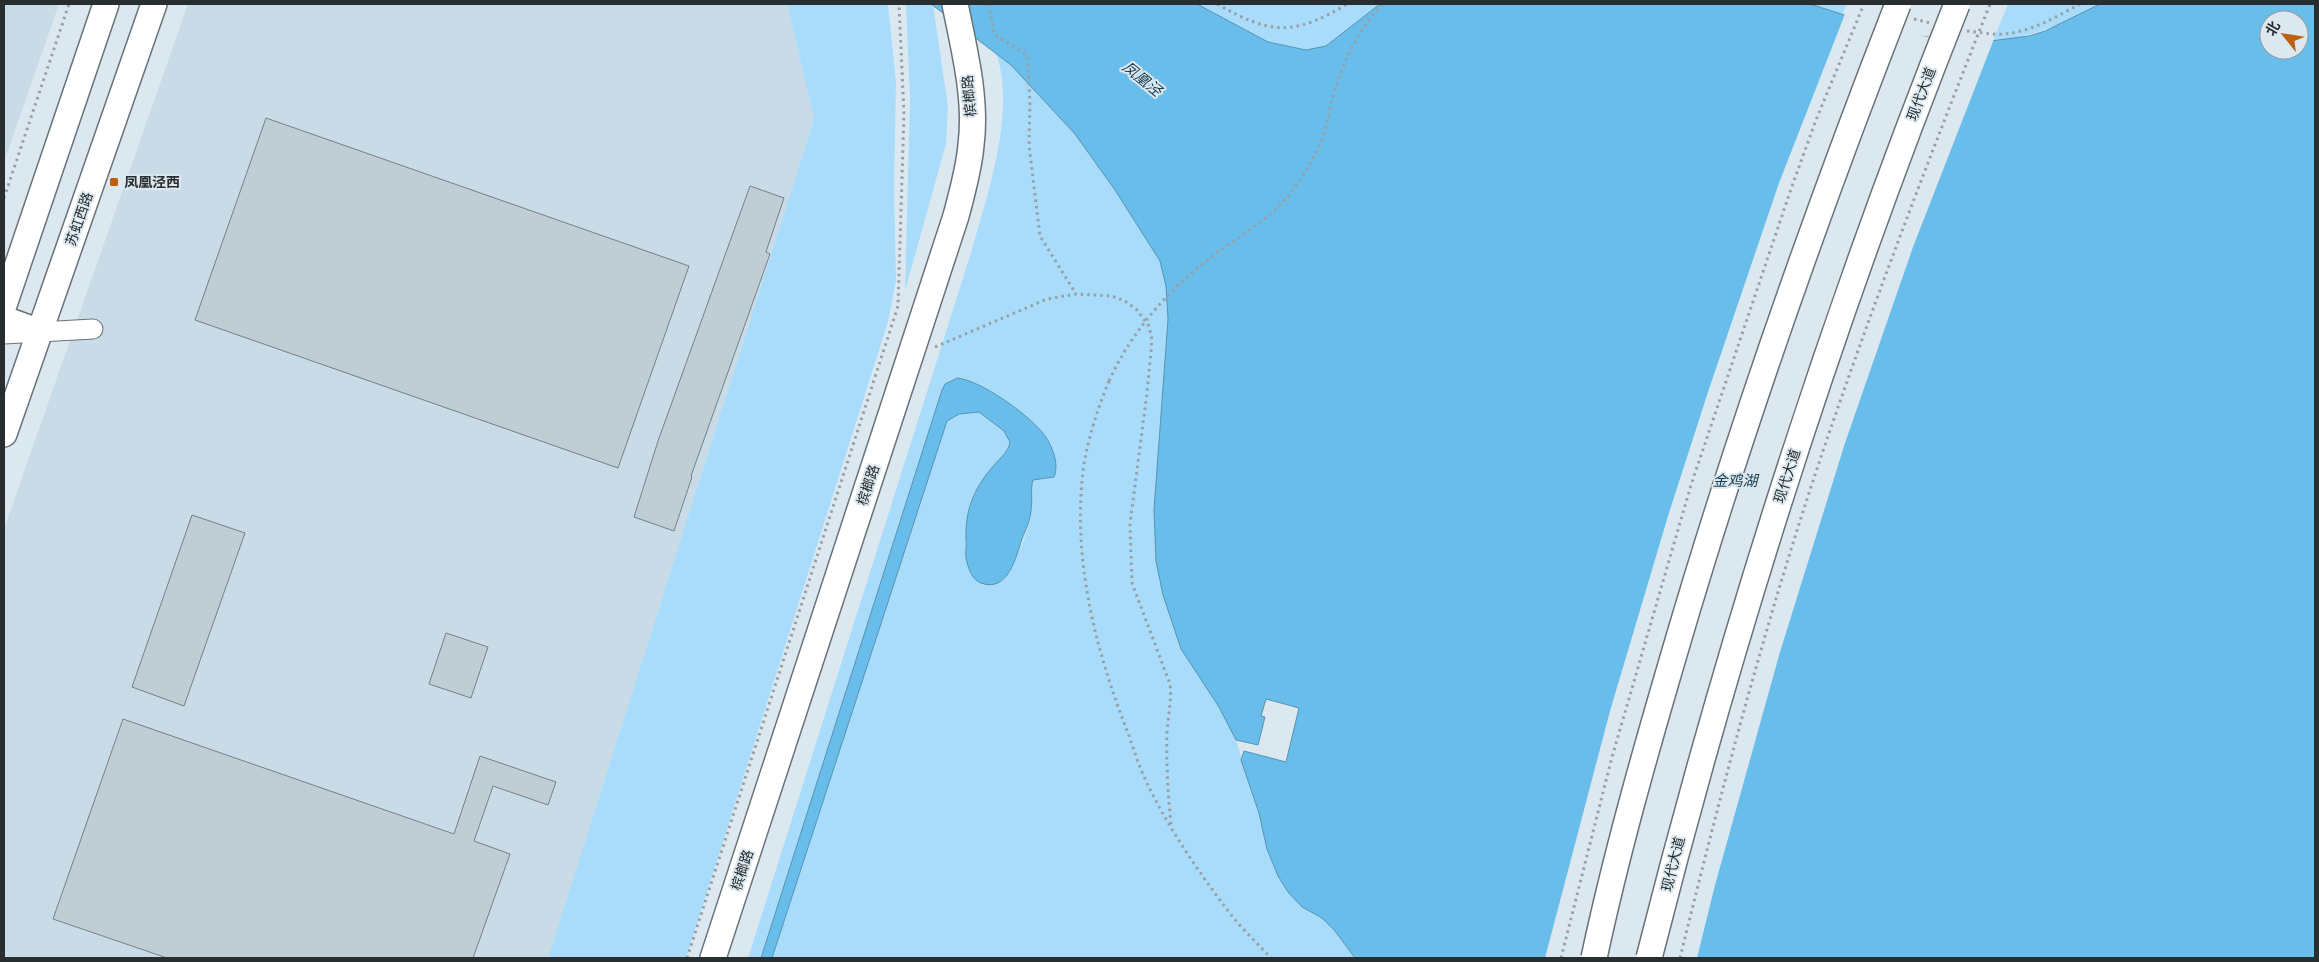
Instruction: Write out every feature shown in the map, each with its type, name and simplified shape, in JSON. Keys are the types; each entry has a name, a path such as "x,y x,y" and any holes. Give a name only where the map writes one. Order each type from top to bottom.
{"main road":[{"path":"4,305 106,4"},
{"name":"苏虹西路","path":"4,434 154,4"},
{"name":"槟榔路","path":"713,958 910,358 956,216 968,171 972,143 972,114 955,4"},
{"name":"现代大道","path":"1649,958 1718,699 1791,463 1916,105 1957,4"},
{"path":"1594,958 1630,809 1735,457 1786,304 1904,11"},
{"path":"4,319 40,332"}],"lane":[{"path":"4,334 93,329"}],"path":[{"path":"4,198 69,4"},
{"path":"687,958 898,306 904,114 898,4"},
{"path":"988,4 994,34 1027,55 1030,102 1029,145 1040,236 1076,294"},
{"path":"1216,4 1247,21 1266,27 1294,27 1328,16 1347,4"},
{"path":"1271,958 1224,905 1171,825 1146,781 1113,696 1101,654 1087,591 1081,507 1083,478 1091,430 1109,381 1127,346 1173,289 1207,260 1253,229 1279,207 1294,189 1321,143 1336,88 1349,55 1369,20 1384,4"},
{"path":"1561,958 1615,748 1691,486 1791,189 1864,4"},
{"path":"1680,958 1709,840 1755,670 1824,449 1899,237 1990,4"},
{"path":"1966,31 2002,34 2026,29 2045,22 2080,4"},
{"path":"1904,11 1938,25"},
{"path":"910,358 1047,299 1076,294 1112,296 1126,302 1136,310 1149,326 1152,340 1130,524 1132,583 1171,691 1167,784 1171,825"}],"shaded area":[{"path":"4,4 59,4 4,162"},
{"path":"188,4 787,4 814,119 548,958 4,958 4,529"},
{"path":"787,4 888,4 896,82 894,188 896,281 888,322 686,958 548,958 814,119"},
{"path":"906,4 933,5 948,107 946,144 905,291 910,99"},
{"path":"1197,4 1380,4 1326,47 1306,50 1268,42"},
{"path":"1810,4 1847,4 1842,15"},
{"path":"2008,4 2100,4 2036,33 1993,41"},
{"path":"996,53 1011,65 1075,134 1115,190 1160,261 1166,286 1168,318 1154,510 1156,561 1163,595 1181,649 1219,707 1236,740 1259,813 1267,849 1288,892 1302,907 1322,918 1335,931 1355,958 772,958 947,421 954,416 968,412 981,413 993,419 1007,434 1009,445 1007,450 982,480 971,501 965,552 1008,574 1021,547 1030,519 1033,480 1047,479 1054,457 1047,441 1026,416 997,399 950,380 942,390 761,958 748,958 984,209 997,155 1003,102 1002,76"}],"water":[{"name":"金鸡湖","path":"931,4 1197,4 1268,42 1306,50 1326,46 1380,4 1810,4 1904,34 1975,43 2029,36 2045,31 2100,4 2315,4 2315,958 1355,958 1335,931 1322,918 1302,907 1288,892 1278,876 1267,849 1259,813 1241,760 1244,751 1286,762 1299,708 1266,699 1261,716 1265,717 1258,745 1236,740 1219,707 1181,649 1163,595 1156,561 1154,510 1168,319 1166,286 1160,261 1115,190 1075,134 1011,65"},
{"path":"957,378 967,380 1002,398 1034,424 1045,436 1054,453 1056,471 1054,477 1033,480 1030,518 1009,572 998,583 990,585 981,583 972,576 966,558 967,517 973,498 982,480 1006,451 1010,442 1004,431 979,412 959,414 947,421 772,958 761,958 942,390 945,384"}],"pier":[{"path":"1845,14 1927,37 1975,40 1994,39 1913,247 1845,443 1780,652 1715,885 1697,958 1545,958 1610,711 1668,516 1779,183"}],"building":[{"path":"266,118 689,266 618,468 195,320"},
{"path":"750,186 784,198 766,252 770,254 691,476 674,531 634,517 658,441"},
{"path":"192,515 245,533 184,706 132,687"},
{"path":"446,633 488,647 471,698 429,684"},
{"path":"123,719 454,834 480,756 556,782 548,805 493,786 474,841 510,854 473,958 167,958 53,919"}],"place":[{"name":"凤凰泾西","path":"114,182"}],"water label":[{"name":"凤凰泾","path":"1142,79"}]}
